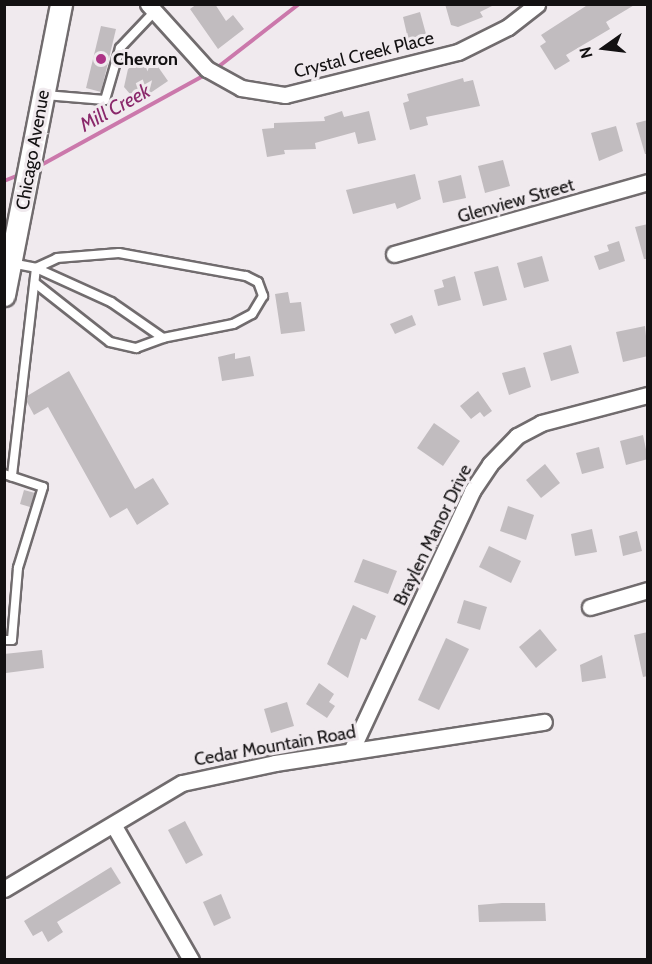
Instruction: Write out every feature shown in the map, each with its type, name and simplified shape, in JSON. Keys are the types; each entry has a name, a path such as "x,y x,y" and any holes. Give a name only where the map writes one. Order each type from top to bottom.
{"street":[{"name":"Chicago Avenue","path":"5,288 61,4"},
{"name":"Crystal Creek Place","path":"154,7 207,69 241,88 285,95 458,52 508,27 537,4"},
{"name":"Glenview Street","path":"394,254 648,182"},
{"name":"Braylen Manor Drive","path":"351,751 472,491 490,464 517,436 541,423 648,395"},
{"path":"590,607 648,590"},
{"name":"Cedar Mountain Road","path":"4,890 114,826 182,783 351,751 544,722"},
{"path":"114,826 191,960"}],"lane":[{"path":"43,94 105,100 120,48 154,7"},
{"path":"35,283 110,342 136,348 163,338 233,324 252,314 263,296 258,282 169,259 119,253 57,258 36,268"},
{"path":"11,263 36,268 111,302 163,338"},
{"path":"4,640 12,640 18,568 43,487 8,475 36,268"}],"building":[{"path":"197,4 215,4 226,21 233,15 244,29 218,49 190,9"},
{"path":"445,4 496,4 480,12 483,17 458,27 451,25"},
{"path":"589,4 636,4 606,22 610,29 566,55 570,61 555,70 540,46 546,42 541,35"},
{"path":"420,12 426,34 408,39 403,17"},
{"name":"Chevron","path":"101,26 116,29 101,92 86,88"},
{"path":"149,54 168,81 137,102 124,87 128,69"},
{"path":"463,78 464,82 473,80 480,106 426,117 428,125 410,130 403,103 409,101 407,94"},
{"path":"342,111 344,117 369,111 376,140 358,144 355,132 315,143 316,149 284,150 285,154 267,157 262,129 274,128 274,123 325,121 324,117"},
{"path":"648,120 648,154 645,154 636,123"},
{"path":"616,126 623,151 599,161 591,133"},
{"path":"503,160 510,186 485,193 478,166"},
{"path":"415,174 421,199 397,209 395,203 353,214 346,190"},
{"path":"461,175 466,198 443,203 438,181"},
{"path":"648,224 648,259 644,259 635,227"},
{"path":"619,241 625,261 599,270 594,256 609,251 607,245"},
{"path":"542,256 549,281 524,288 517,263"},
{"path":"498,266 507,300 483,306 474,272"},
{"path":"455,276 461,300 438,306 434,290 444,287 442,280"},
{"path":"288,292 290,303 301,302 305,331 281,334 275,294"},
{"path":"412,315 416,325 395,334 390,324"},
{"path":"645,326 648,356 623,362 616,332"},
{"path":"571,345 579,373 551,381 543,353"},
{"path":"235,353 235,359 250,356 254,376 222,381 218,357"},
{"path":"525,367 531,387 509,395 502,373"},
{"path":"69,371 135,489 153,478 169,504 137,525 127,508 110,518 48,407 34,415 27,402 27,396"},
{"path":"478,391 492,411 484,417 480,412 471,419 460,406"},
{"path":"434,423 460,441 443,466 417,448"},
{"path":"643,435 648,459 626,465 620,441"},
{"path":"599,447 604,468 582,474 576,453"},
{"path":"545,464 560,483 541,498 526,480"},
{"path":"24,490 35,493 30,507 20,504"},
{"path":"508,506 534,515 526,540 500,531"},
{"path":"592,529 597,552 575,556 571,534"},
{"path":"637,531 642,551 623,556 619,536"},
{"path":"489,546 521,561 511,583 479,567"},
{"path":"363,559 397,571 388,594 354,582"},
{"path":"464,600 487,607 480,630 457,623"},
{"path":"353,605 376,616 366,640 361,638 348,678 327,664"},
{"path":"540,629 557,650 536,668 519,647"},
{"path":"648,632 648,676 643,677 634,635"},
{"path":"446,638 469,649 439,710 418,700"},
{"path":"42,650 44,668 6,673 4,654"},
{"path":"602,655 606,678 582,682 580,665"},
{"path":"319,683 334,694 329,702 335,706 327,718 306,704"},
{"path":"287,702 294,726 271,733 264,709"},
{"path":"185,821 203,855 186,864 168,830"},
{"path":"111,867 121,883 57,922 63,932 48,942 42,931 33,936 24,921"},
{"path":"221,894 231,918 214,926 203,902"},
{"path":"545,903 546,921 479,922 478,905"}],"waterway":[{"name":"Mill Creek","path":"218,67 299,4"},
{"name":"Mill Creek","path":"43,164 201,77"},
{"name":"Mill Creek","path":"4,181 19,175"}],"place":[{"name":"Chevron","path":"101,59"}]}
